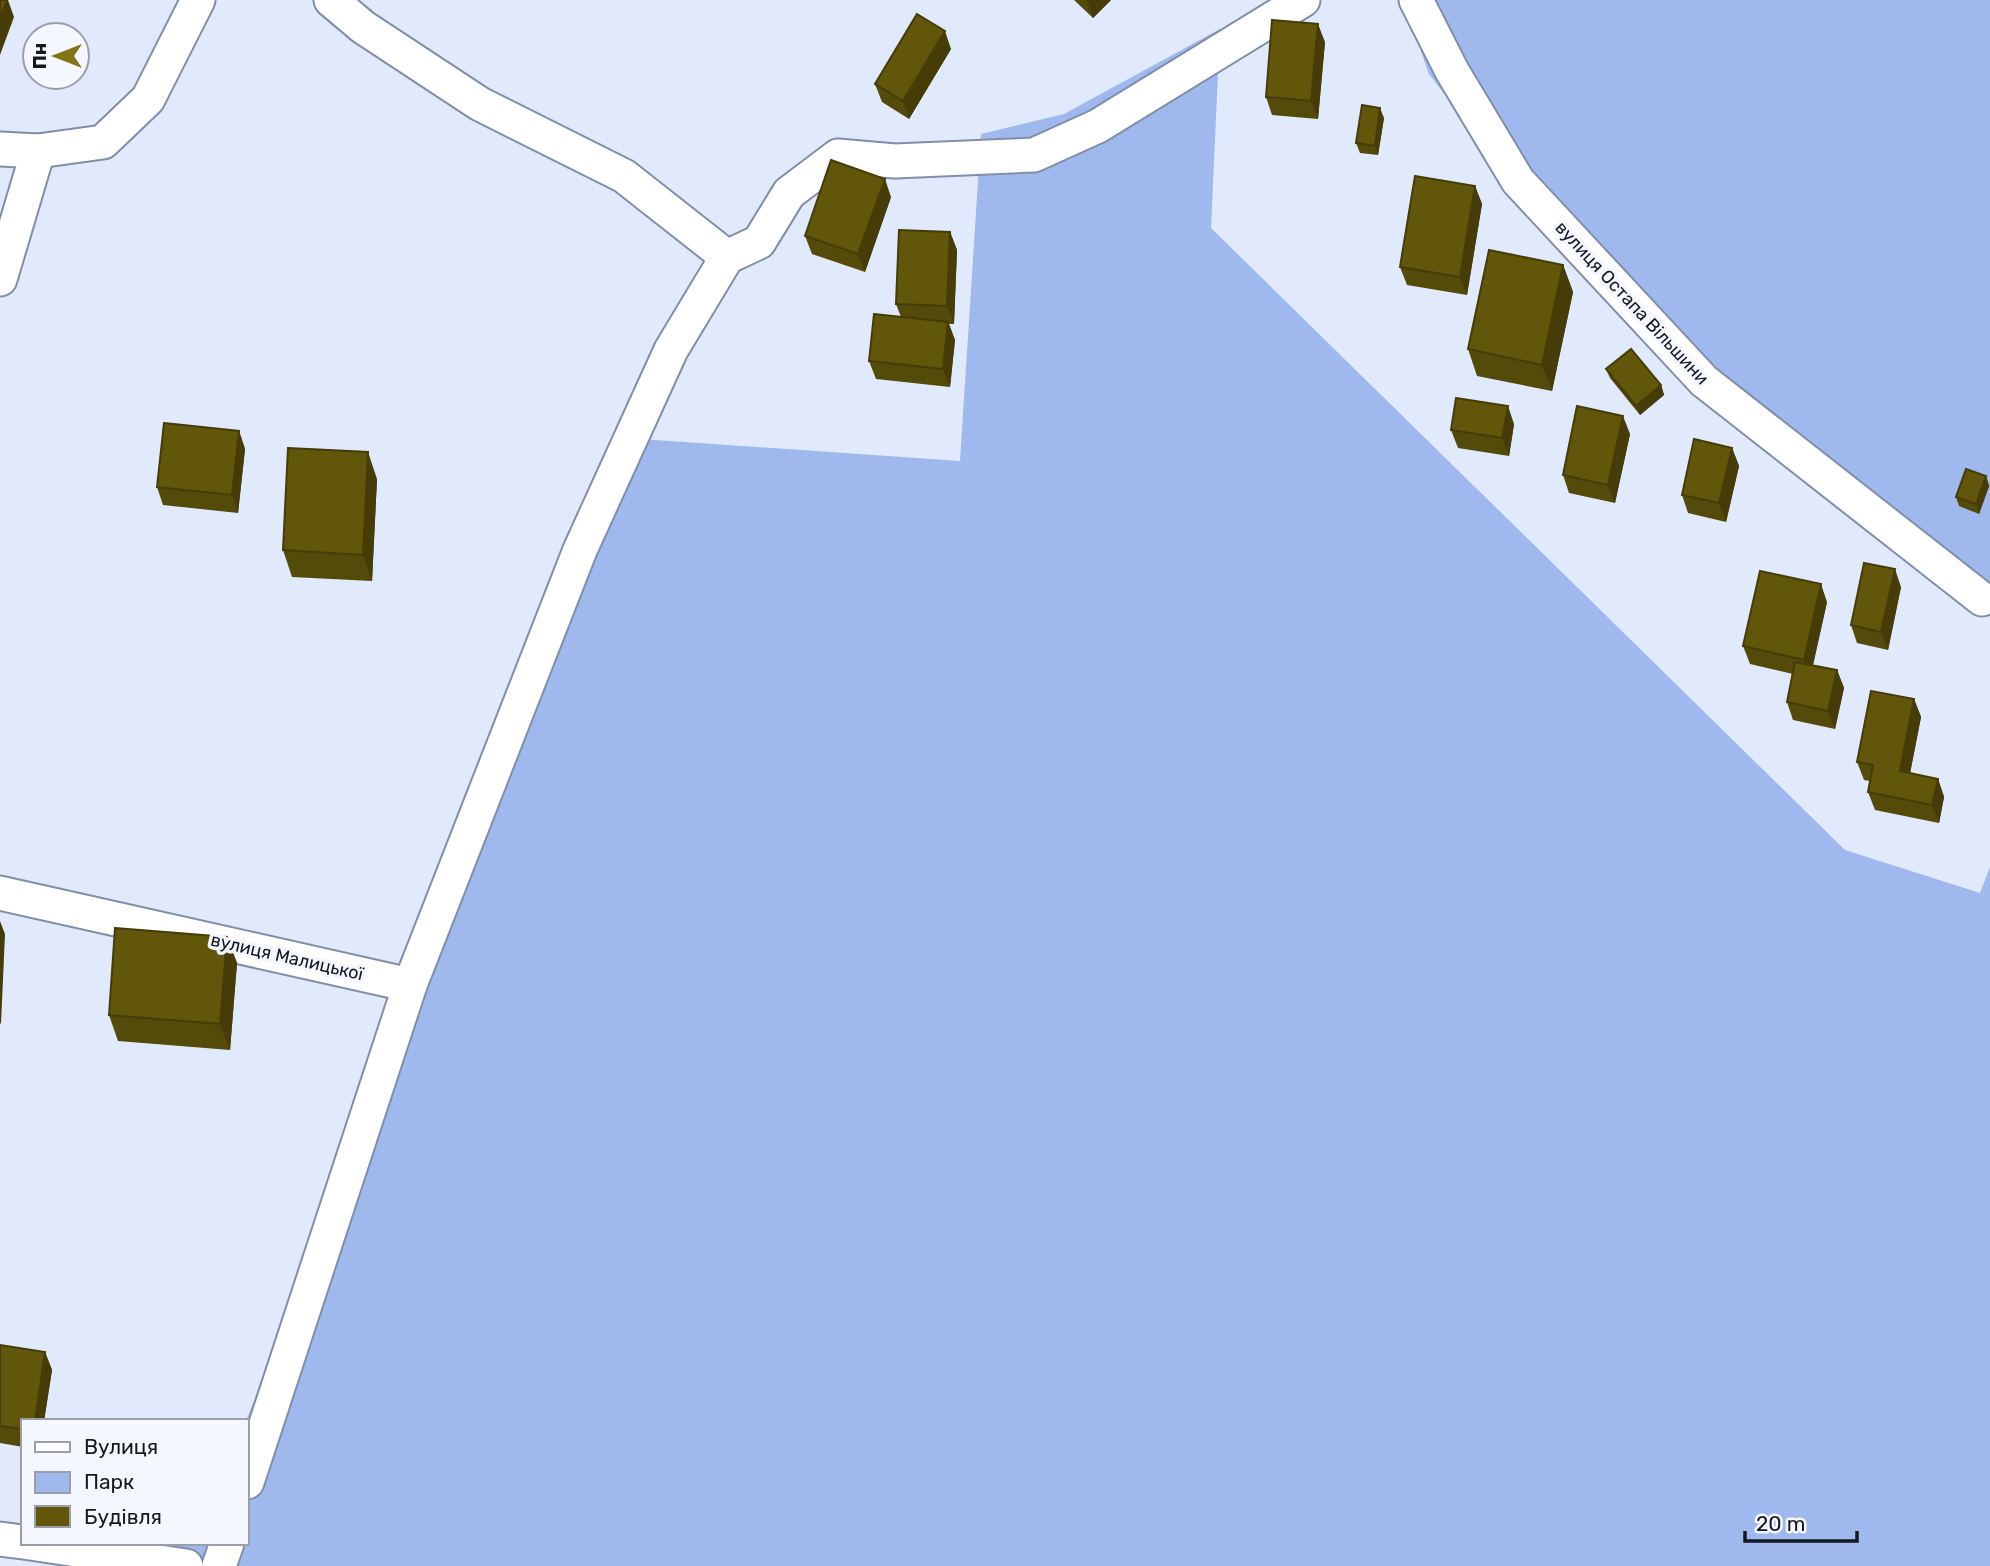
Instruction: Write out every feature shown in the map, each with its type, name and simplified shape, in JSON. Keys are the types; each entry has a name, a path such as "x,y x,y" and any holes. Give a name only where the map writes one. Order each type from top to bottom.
{"street":[{"path":"0,149 38,151 103,142 148,99 198,0"},
{"path":"331,0 363,27 480,104 624,176 727,257"},
{"path":"248,1479 411,985 580,550 671,350 727,257 759,242 789,193 838,156 895,161 1034,155 1098,126 1303,0"},
{"name":"вулиця Остапа Вільшини","path":"1416,0 1452,71 1518,181 1704,381 1982,599"},
{"path":"0,279 38,151"},
{"name":"вулиця Малицької","path":"0,893 411,985"},
{"path":"0,1539 21,1542"},
{"path":"44,1545 186,1566"},
{"path":"219,1566 226,1545"}],"green space":[{"path":"1403,0 1990,0 1990,615 1974,609 1593,286 1429,74"},
{"path":"1220,29 1211,228 1845,850 1980,893 1990,867 1990,1566 97,1566 104,1545 248,1545 247,1419 626,438 960,461 981,134 1064,114"}],"building":[{"path":"0,0 7,0 0,19"},
{"path":"917,14 945,31 903,101 875,84"},
{"path":"1272,20 1318,24 1311,101 1266,97"},
{"path":"1362,105 1380,108 1375,146 1356,143"},
{"path":"831,160 885,179 858,254 805,236"},
{"path":"1415,176 1475,186 1460,277 1400,267"},
{"path":"899,230 950,232 947,306 896,304"},
{"path":"1489,250 1563,265 1542,365 1468,349"},
{"path":"874,314 948,322 943,369 869,361"},
{"path":"1631,349 1661,385 1636,406 1606,369"},
{"path":"1456,398 1508,406 1502,438 1451,430"},
{"path":"1577,406 1623,416 1608,485 1563,475"},
{"path":"164,423 239,431 232,495 157,487"},
{"path":"1694,439 1732,448 1719,503 1682,495"},
{"path":"288,448 368,452 363,555 283,550"},
{"path":"1966,469 1986,476 1976,504 1956,497"},
{"path":"1864,563 1895,569 1881,632 1851,625"},
{"path":"1760,571 1821,584 1804,660 1743,646"},
{"path":"1795,662 1837,670 1828,711 1787,702"},
{"path":"1871,691 1914,699 1900,771 1938,779 1932,805 1868,792 1873,765 1857,762"},
{"path":"115,928 227,937 220,1024 109,1015"},
{"path":"0,1345 45,1352 35,1419 21,1419 21,1429 0,1426"}]}
